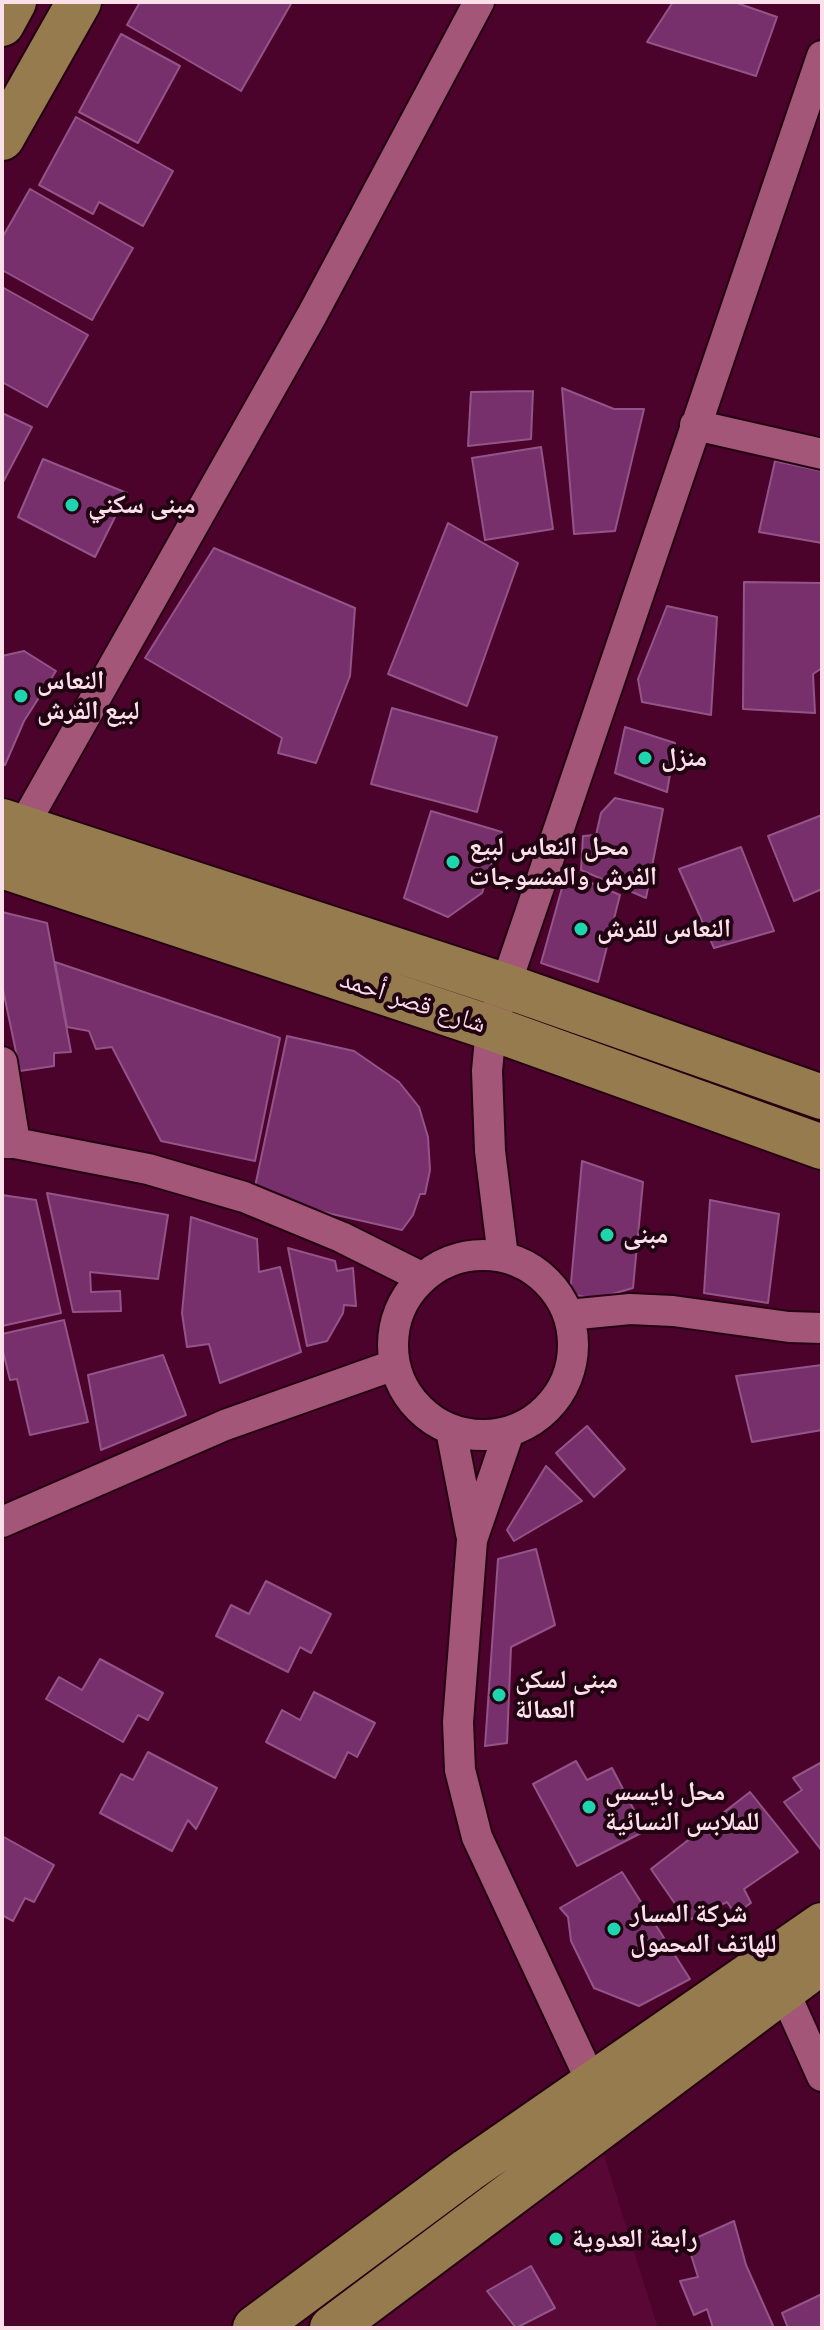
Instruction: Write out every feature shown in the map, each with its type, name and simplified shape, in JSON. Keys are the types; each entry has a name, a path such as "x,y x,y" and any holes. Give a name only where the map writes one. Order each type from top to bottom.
{"main road":[{"path":"2,24 14,2"},
{"path":"2,138 79,2"},
{"name":"شارع قصر أحمد","path":"9,838 506,986 822,1097"},
{"name":"شارع قصر أحمد","path":"9,838 491,1028 822,1147"},
{"path":"332,2328 601,2102 822,1925"},
{"path":"255,2328 468,2170 601,2102 783,1989 822,1961"}],"street":[{"path":"9,838 312,315 479,2"},
{"path":"503,1257 490,1151 487,1071 491,1028 822,56"},
{"path":"695,425 822,454"},
{"path":"2,1062 9,1143 148,1169 244,1197 341,1237 421,1277"},
{"path":"472,1255 503,1257 531,1268 553,1288 568,1315 573,1344 569,1372 556,1398 535,1419 509,1432 479,1436 451,1430 425,1415 406,1393 394,1365 392,1335 401,1306 421,1277 443,1263 472,1255"},
{"path":"568,1315 630,1309 673,1311 789,1327 822,1328"},
{"path":"2,1522 225,1425 394,1365"},
{"path":"451,1430 472,1540"},
{"path":"509,1432 472,1540 458,1722 460,1770 477,1837 601,2102"},
{"path":"783,1989 822,2076"}],"shaded area":[{"name":"رابعة العدوية","path":"602,2149 658,2328 364,2328"}],"building":[{"path":"140,2 292,2 241,91 127,25"},
{"path":"673,2 734,2 777,17 756,76 647,42"},
{"path":"121,34 180,66 138,143 79,112"},
{"path":"76,117 173,171 143,226 99,202 93,214 39,185"},
{"path":"30,189 133,248 92,320 2,270 2,238"},
{"path":"2,287 88,335 47,407 2,382"},
{"path":"562,388 614,409 644,409 615,531 574,534"},
{"path":"533,391 531,439 468,446 471,392"},
{"path":"2,413 32,427 2,484"},
{"path":"541,447 553,529 485,540 472,458"},
{"name":"مبنى سكني","path":"43,459 127,493 95,557 18,517"},
{"path":"775,461 822,471 822,543 759,532"},
{"path":"448,523 518,563 467,706 388,674"},
{"path":"214,548 355,608 350,676 316,763 278,753 282,738 145,658"},
{"path":"744,582 822,583 822,668 813,674 815,713 743,709"},
{"path":"667,606 717,617 711,715 642,702 638,679"},
{"name":"النعاس لبيع الفرش","path":"24,651 56,671 24,721 5,765 2,762 2,656"},
{"path":"392,708 497,737 477,812 371,784"},
{"name":"منزل","path":"625,727 675,743 667,792 615,773"},
{"path":"615,798 663,809 646,898 581,870 583,836 596,835 601,813"},
{"name":"محل النعاس لبيع الفرش والمنسوجات","path":"431,811 502,832 482,893 448,917 404,898"},
{"path":"822,815 822,889 794,901 768,836"},
{"path":"741,847 774,931 714,948 679,869"},
{"name":"النعاس للفرش","path":"570,874 620,895 598,982 541,963 562,888"},
{"path":"2,912 47,923 71,1052 54,1053 54,1066 20,1071 2,985"},
{"path":"55,962 280,1038 255,1161 161,1141 112,1047 96,1049 89,1031 67,1027"},
{"path":"287,1036 354,1051 399,1082 419,1107 428,1137 430,1170 425,1194 420,1194 413,1215 402,1230 253,1196"},
{"name":"مبنى","path":"582,1161 643,1182 633,1288 595,1299 570,1294"},
{"path":"47,1193 168,1215 158,1279 90,1272 91,1292 120,1291 121,1311 73,1312"},
{"path":"2,1195 36,1200 61,1313 2,1326"},
{"name":"مبنى","path":"710,1200 779,1214 768,1303 704,1293"},
{"path":"191,1217 257,1239 259,1272 280,1267 301,1352 220,1383 209,1344 187,1347 182,1313"},
{"path":"288,1248 335,1261 337,1271 353,1268 356,1306 344,1305 343,1313 327,1341 307,1346"},
{"path":"64,1320 88,1422 30,1435 17,1379 10,1380 2,1334"},
{"path":"163,1355 186,1415 101,1450 88,1375"},
{"path":"822,1365 822,1430 752,1442 736,1376"},
{"path":"587,1426 625,1469 594,1497 556,1453"},
{"path":"546,1466 582,1501 514,1541 507,1530"},
{"name":"مبنى لسكن العمالة","path":"536,1549 555,1625 511,1647 507,1743 485,1746 498,1559"},
{"path":"266,1581 331,1614 311,1653 300,1647 288,1672 216,1636 231,1605 249,1614"},
{"path":"100,1659 163,1693 148,1720 138,1715 123,1742 46,1699 59,1677 82,1690"},
{"path":"314,1692 375,1723 357,1757 348,1752 335,1778 266,1742 282,1710 300,1720"},
{"path":"148,1752 217,1788 196,1829 188,1820 172,1851 100,1813 121,1774 133,1780"},
{"name":"محل بايسس للملابس النسائية","path":"576,1761 587,1780 612,1768 645,1831 577,1866 533,1784"},
{"path":"822,1762 822,1851 784,1802 802,1790 793,1778"},
{"path":"750,1792 798,1852 744,1889 751,1903 735,1914 727,1902 687,1921 651,1869"},
{"path":"2,1836 54,1865 34,1902 25,1898 13,1921 2,1915"},
{"name":"شركة المسار للهاتف المحمول","path":"622,1872 690,1979 639,2006 594,1988 571,1941 568,1917 560,1908"},
{"path":"734,2221 746,2265 774,2328 713,2328 707,2309 694,2315 680,2281 698,2277 687,2242"},
{"path":"531,2266 555,2308 516,2328 487,2291"},
{"path":"822,2294 822,2328 788,2328 782,2313"}],"place":[{"name":"مبنى سكني","path":"72,505"},
{"name":"النعاس لبيع الفرش","path":"21,696"},
{"name":"منزل","path":"645,758"},
{"name":"محل النعاس لبيع الفرش والمنسوجات","path":"453,862"},
{"name":"النعاس للفرش","path":"581,929"},
{"name":"مبنى","path":"607,1235"},
{"name":"مبنى لسكن العمالة","path":"499,1695"},
{"name":"محل بايسس للملابس النسائية","path":"589,1807"},
{"name":"شركة المسار للهاتف المحمول","path":"614,1929"},
{"name":"رابعة العدوية","path":"556,2239"}]}
